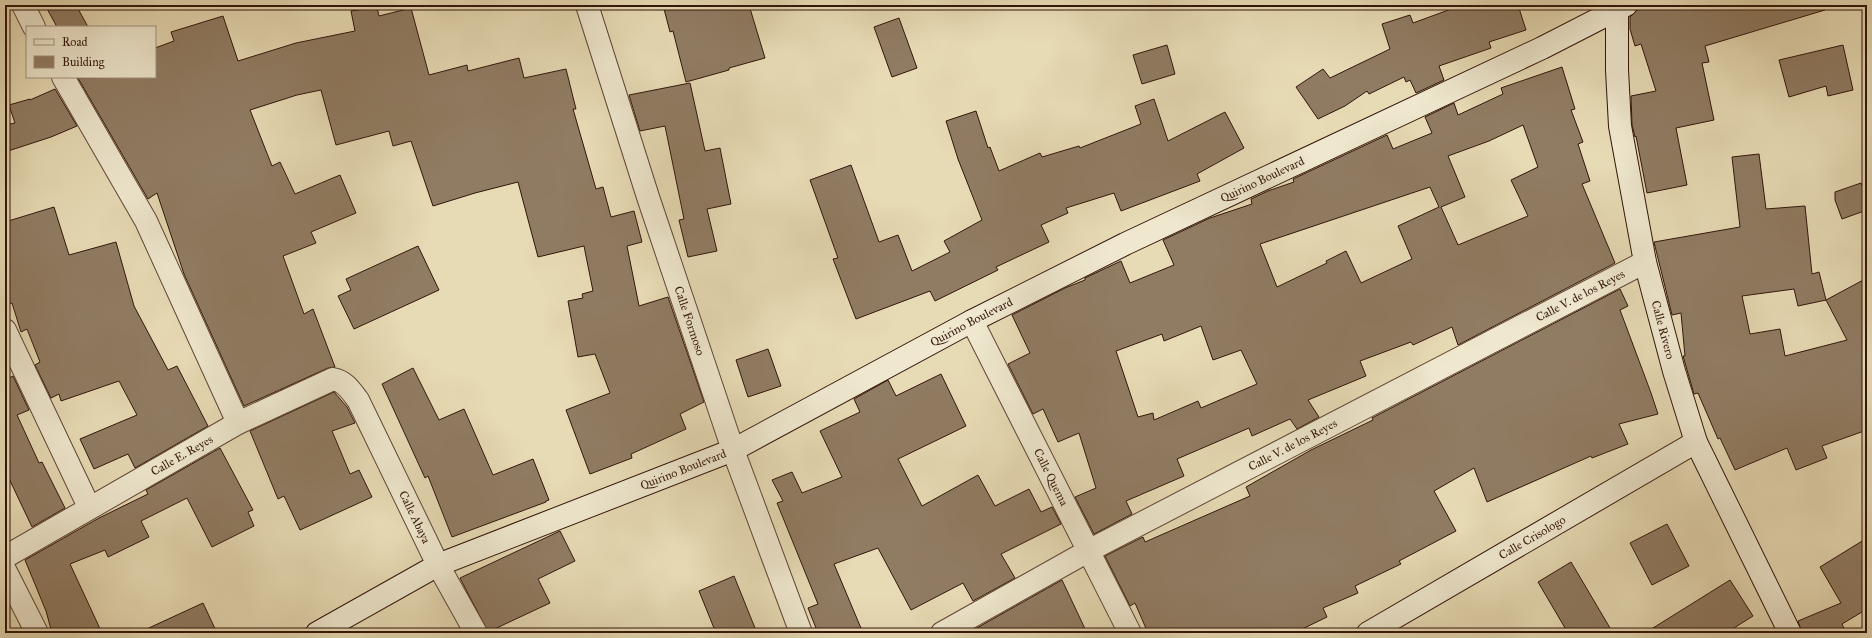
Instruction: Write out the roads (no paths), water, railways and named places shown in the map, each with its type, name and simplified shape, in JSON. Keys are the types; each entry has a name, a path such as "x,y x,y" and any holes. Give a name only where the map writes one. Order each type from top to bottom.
{"street":[{"path":"23,5 34,26"},
{"name":"Calle Formoso","path":"587,5 648,197 732,450 801,633"},
{"name":"Quirino Boulevard","path":"317,633 438,565 732,450 972,321 1125,244 1542,48 1621,7"},
{"name":"Calle Rivero","path":"1621,7 1618,70 1620,126 1646,262 1674,371 1696,442 1790,633"},
{"path":"64,78 146,221 238,423"},
{"name":"Calle V. de los Reyes","path":"942,633 1090,550 1646,262"},
{"name":"Calle Quema","path":"972,321 1090,550 1130,633"},
{"path":"5,330 89,507"},
{"name":"Calle E. Reyes","path":"5,556 238,423 333,379 339,380 344,384 358,400"},
{"name":"Calle Abaya","path":"358,400 438,565 476,633"},
{"name":"Calle Crisologo","path":"1368,633 1696,442"},
{"path":"5,570 37,633"}]}
